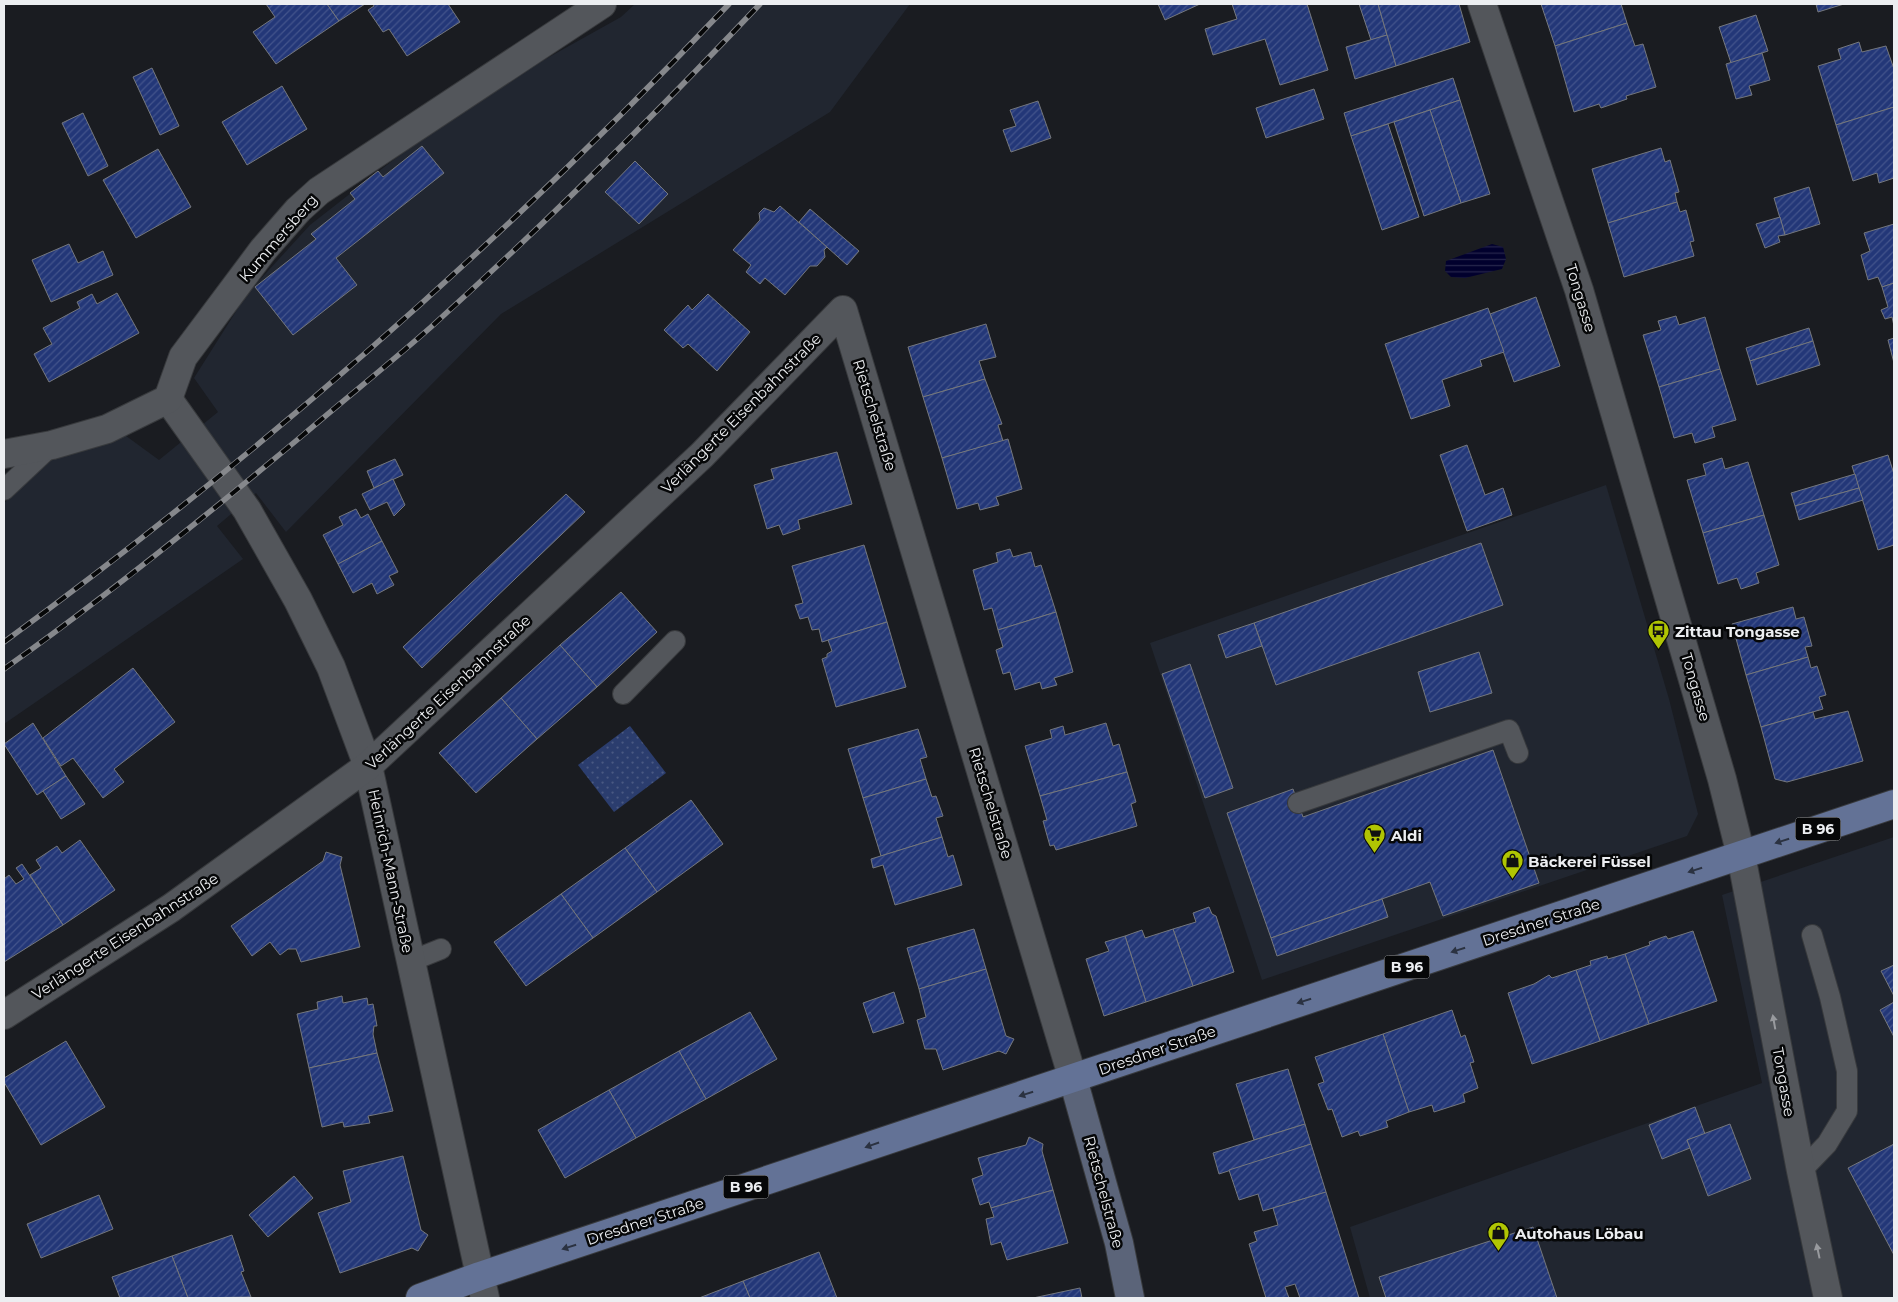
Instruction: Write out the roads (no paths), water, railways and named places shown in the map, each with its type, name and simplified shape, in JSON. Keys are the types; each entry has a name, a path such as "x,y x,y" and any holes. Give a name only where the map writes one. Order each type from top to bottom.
{"main road":[{"name":"Dresdner Straße","path":"420,1298 482,1287 1073,1078 1894,804"},
{"name":"Rietschelstraße","path":"1073,1078 1119,1243 1130,1298"}],"street":[{"name":"Kummersberg","path":"168,399 183,357 263,250 298,210 319,191 602,4"},
{"name":"Tongasse","path":"1482,4 1579,290 1703,712 1741,855 1800,1170 1828,1298"},
{"name":"Verlängerte Eisenbahnstraße","path":"4,1015 171,908 368,766 702,455 844,310"},
{"name":"Rietschelstraße","path":"844,310 1073,1078"},
{"path":"4,454 52,444 107,429 168,399"},
{"name":"Heinrich-Mann-Straße","path":"168,399 247,510 298,600 334,674 368,766 482,1287"}],"lane":[{"path":"4,490 52,444"},
{"path":"623,694 675,641"},
{"path":"1298,803 1509,730 1518,753"},
{"path":"1800,1170 1827,1144 1847,1111 1847,1071 1830,997 1812,934"},
{"path":"410,961 441,949"}],"railway":[{"path":"4,642 101,570 196,495 381,340 559,176 729,4"},
{"path":"4,669 81,613 193,525 431,327 516,249 598,169 760,4"}],"place":[{"name":"Zittau Tongasse","path":"1659,650"},
{"name":"Aldi","path":"1375,854"},
{"name":"Bäckerei Füssel","path":"1512,880"},
{"name":"Autohaus Löbau","path":"1499,1252"}]}
